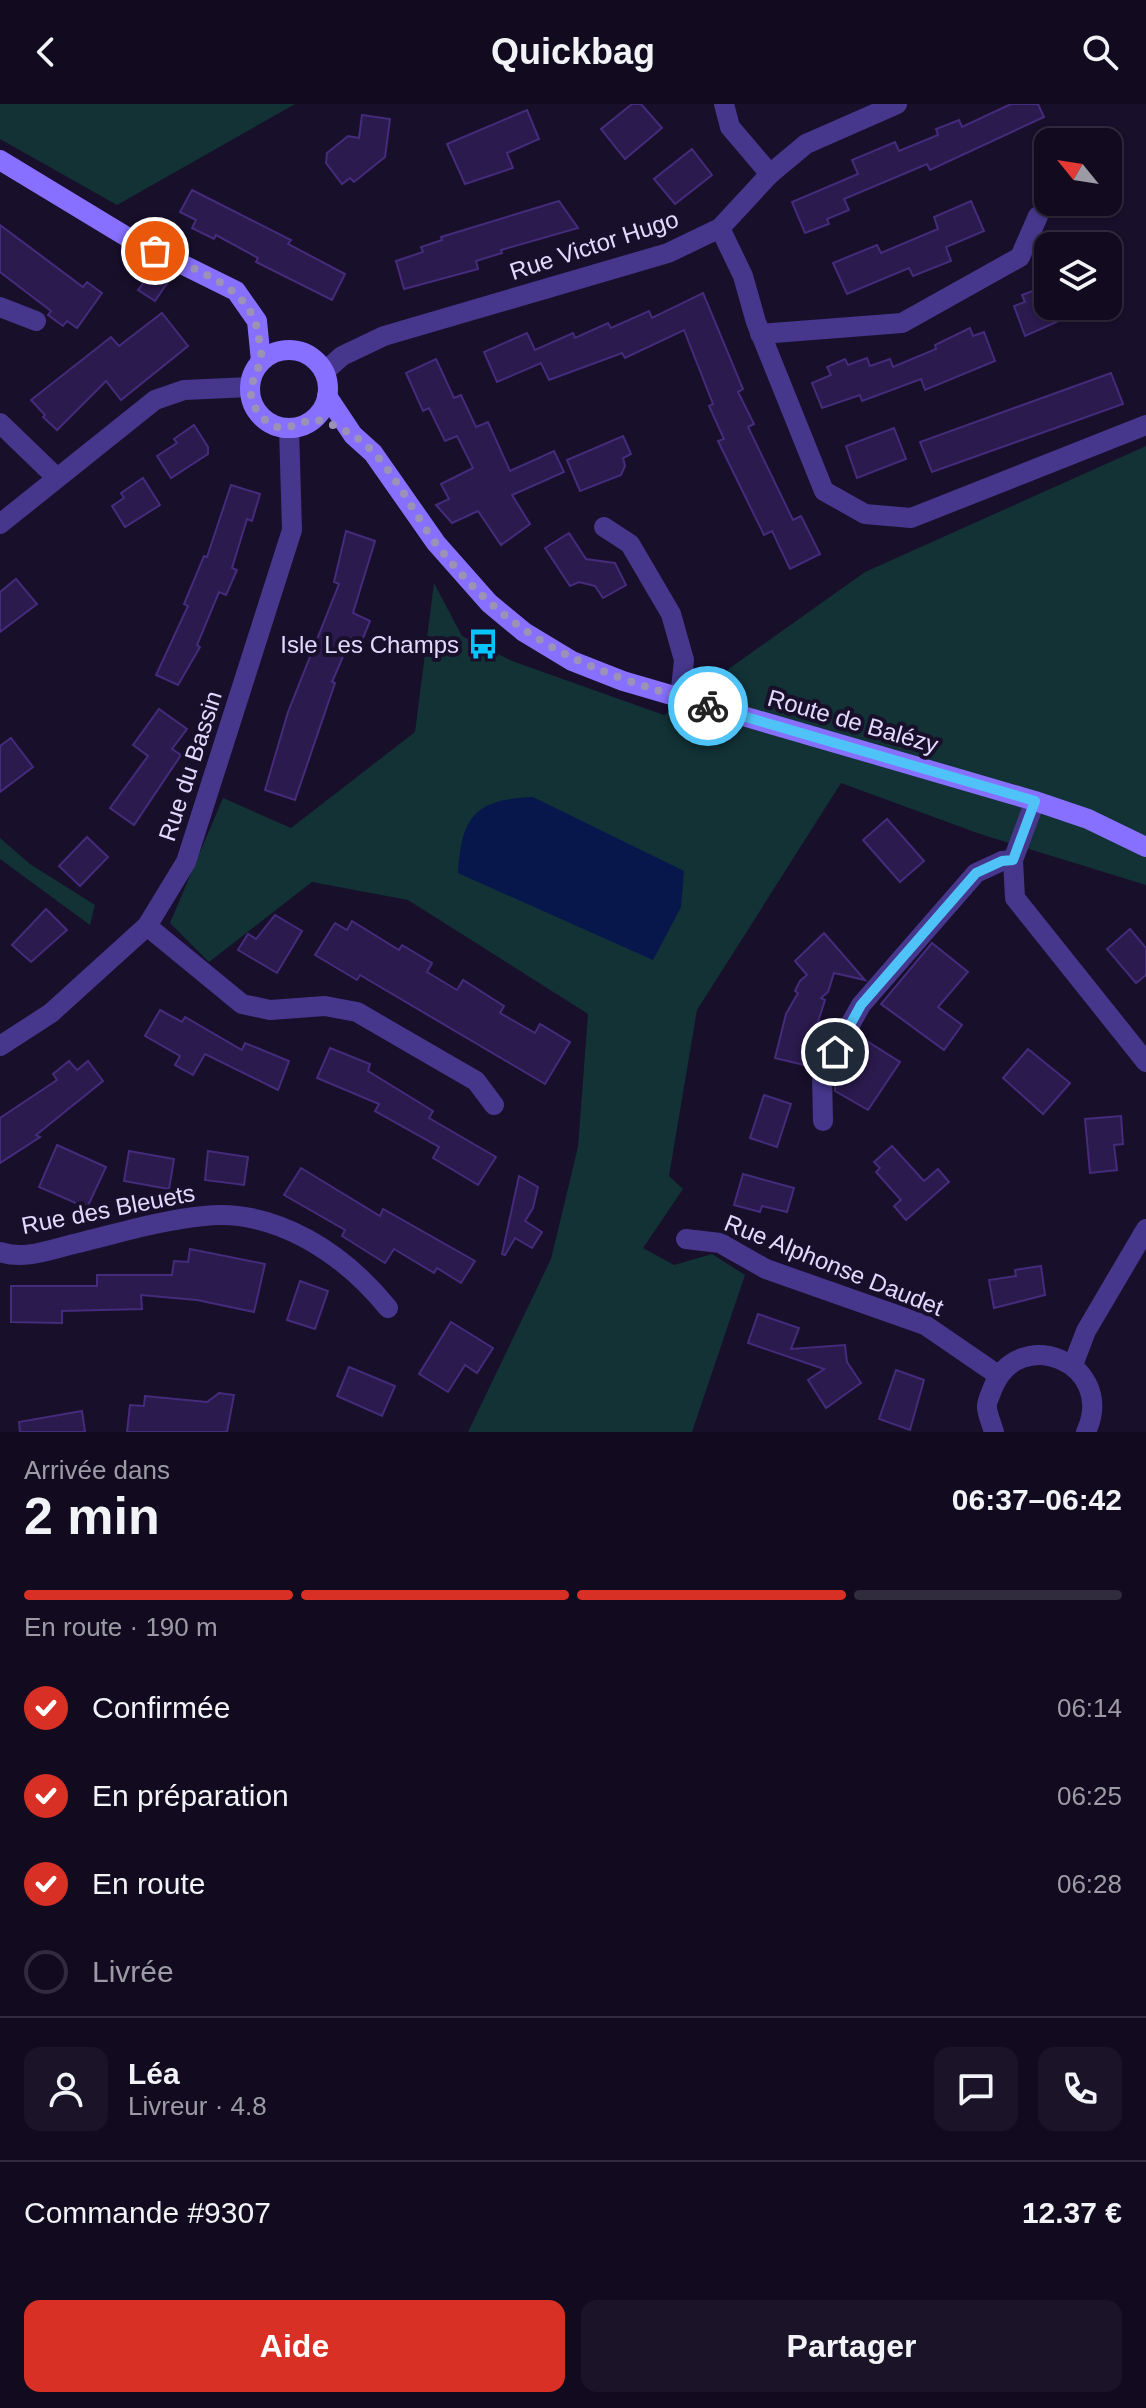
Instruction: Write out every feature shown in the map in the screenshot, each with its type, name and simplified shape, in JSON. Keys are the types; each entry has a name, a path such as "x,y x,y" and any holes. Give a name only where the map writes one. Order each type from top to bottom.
{"main road":[{"path":"0,160 127,237 236,291 257,321 295,350 312,357 324,372 327,396 313,420 289,428 265,420 251,400 250,387 261,361 257,321"},
{"path":"261,361 277,352 295,350"},
{"name":"Route de Balézy","path":"327,396 353,435 373,453 466,580 512,623 572,661 623,681 1035,801 1088,819 1146,847"},
{"name":"Route de Balézy","path":"313,420 353,435"}],"street":[{"path":"724,104 730,127 770,174"},
{"name":"Rue Victor Hugo","path":"324,372 342,356 384,336 668,253 720,228 770,174 806,144 897,104"},
{"path":"760,334 902,323 1020,257 1038,216"},
{"path":"720,228 743,276 760,334 824,491 865,514 911,518 1146,425"},
{"path":"0,307 36,321"},
{"path":"0,524 155,400 184,390 250,387"},
{"path":"0,423 57,478"},
{"name":"Rue du Bassin","path":"0,1046 51,1013 147,926 186,862 292,530 289,428"},
{"path":"604,527 630,544 671,614 684,660 680,698"},
{"path":"1035,801 1013,860 1015,898 1146,1062"},
{"path":"823,1121 822,1075 861,1005 976,873 1002,861 1013,860"},
{"path":"147,926 242,1004 270,1010 325,1006 357,1012 476,1081 494,1105"},
{"name":"Rue des Bleuets","path":"0,1252 34,1254 206,1215 264,1222 319,1244 367,1283 388,1308"},
{"path":"1073,1365 1086,1331 1146,1229"},
{"name":"Rue Alphonse Daudet","path":"686,1239 720,1243 766,1269 925,1325 998,1375"},
{"path":"994,1432 986,1406 998,1375 1020,1358 1047,1354 1073,1365 1090,1387 1094,1416 1086,1432"}],"green space":[{"path":"0,104 295,104 117,205 0,139"},
{"path":"1146,446 1146,885 980,834 841,783 697,1010 669,1176 683,1189 643,1248 674,1265 712,1254 745,1275 692,1432 468,1432 551,1259 578,1147 588,1014 408,900 312,882 209,962 170,923 223,798 291,828 415,732 434,583 462,636 512,661 664,715 865,572"},
{"path":"0,838 30,864 95,905 90,925 0,859"}],"shaded area":[{"path":"533,797 684,871 681,907 653,960 458,873 463,837 475,814 498,802"}],"building":[{"path":"632,104 641,104 662,128 625,159 601,129"},
{"path":"1011,104 1038,104 1044,117 930,170 927,164 844,199 849,210 827,219 829,224 805,233 792,202 858,174 852,160 895,142 899,151 938,135 936,129 959,120 962,127"},
{"path":"527,110 539,139 507,153 513,168 465,184 447,144"},
{"path":"362,115 390,119 385,157 354,182 350,178 342,184 326,163 327,153 348,136 359,138"},
{"path":"692,149 712,175 675,204 654,179"},
{"path":"192,190 291,240 288,244 345,274 332,300 256,262 258,258 216,235 214,239 192,228 196,220 180,212"},
{"path":"559,201 578,228 501,250 502,253 476,261 478,269 404,289 396,261 423,252 421,247 442,240 441,237"},
{"path":"971,201 984,231 946,247 951,261 913,276 909,268 847,294 833,263 877,245 881,253 938,229 934,217"},
{"path":"0,225 83,287 87,282 102,293 77,328 67,321 63,326 48,315 51,311 0,272"},
{"path":"153,271 170,279 155,301 138,290"},
{"path":"1034,290 1034,320 1061,320 1025,336 1014,306 1025,302 1022,295"},
{"path":"703,293 743,389 738,392 754,424 748,427 793,520 801,516 820,554 790,569 772,531 764,535 718,441 724,439 709,406 713,404 684,330 625,358 622,353 549,380 541,363 497,382 484,352 527,333 535,350 573,333 575,338 608,323 611,328 649,311 652,318"},
{"path":"162,313 188,346 121,400 106,381 57,430 43,417 45,415 31,400 111,337 119,346"},
{"path":"970,328 973,336 984,332 995,361 925,390 921,379 862,401 860,395 822,408 812,383 831,375 827,367 845,359 848,365 867,358 870,366 890,359 893,367 936,349 935,345"},
{"path":"436,359 454,398 461,395 476,427 488,422 510,471 554,451 564,472 512,495 530,524 501,545 478,511 452,523 436,505 449,499 441,484 473,468 457,436 445,441 429,408 423,411 406,373"},
{"path":"1111,373 1123,404 932,472 920,442"},
{"path":"194,425 208,447 208,454 171,478 157,456 177,443 174,439"},
{"path":"894,428 906,459 857,478 846,446"},
{"path":"623,436 631,454 623,458 625,466 621,475 580,491 567,460"},
{"path":"143,478 160,505 125,527 112,506 124,498 121,493"},
{"path":"231,485 260,494 252,521 247,519 232,568 237,570 226,595 219,592 197,645 200,647 178,685 156,675 188,606 184,604 204,556 207,557"},
{"path":"346,531 375,541 353,613 370,621 361,643 351,638 332,682 335,683 295,800 265,790 288,712 339,584 334,582"},
{"path":"569,533 586,559 615,563 626,585 603,598 595,586 579,582 570,586 545,548"},
{"path":"16,579 37,604 0,632 0,592"},
{"path":"159,709 187,729 172,749 181,755 134,825 110,808 148,756 133,745"},
{"path":"11,738 33,767 0,792 0,746"},
{"path":"887,819 924,861 900,882 863,840"},
{"path":"87,837 108,857 80,886 59,866"},
{"path":"46,909 67,930 31,962 12,945"},
{"path":"275,915 302,931 277,973 238,950 248,934 256,939"},
{"path":"352,921 399,950 402,945 432,963 427,972 457,990 463,980 504,1006 500,1013 535,1033 540,1024 570,1042 545,1084 360,975 357,980 315,955 335,923 347,930"},
{"path":"1130,929 1146,948 1146,975 1136,983 1107,949"},
{"path":"824,933 865,980 834,973 828,992 821,998 825,1000 804,1065 775,1058 786,1014 798,993 795,991 800,981 807,975 795,961"},
{"path":"932,943 968,972 938,1007 962,1025 944,1050 881,1004"},
{"path":"160,1010 182,1022 185,1017 242,1050 245,1043 289,1061 278,1090 205,1054 193,1075 175,1065 180,1056 145,1036"},
{"path":"859,1036 900,1062 868,1110 835,1091 835,1078"},
{"path":"330,1048 370,1064 368,1071 433,1111 429,1118 496,1157 478,1185 433,1158 439,1147 375,1111 379,1104 317,1078"},
{"path":"1028,1049 1070,1083 1043,1114 1003,1078"},
{"path":"69,1061 77,1070 88,1061 103,1081 36,1135 40,1137 0,1163 0,1118 57,1080 53,1074"},
{"path":"764,1095 791,1104 777,1147 750,1138"},
{"path":"1121,1116 1123,1144 1114,1145 1117,1170 1090,1173 1085,1119"},
{"path":"57,1145 106,1167 87,1208 39,1187"},
{"path":"892,1146 924,1181 938,1169 949,1182 906,1220 894,1206 901,1200 876,1172 880,1168 874,1162"},
{"path":"129,1151 174,1159 169,1189 124,1181"},
{"path":"208,1151 248,1157 244,1185 205,1180"},
{"path":"301,1168 380,1216 383,1209 475,1261 461,1283 437,1268 434,1273 394,1249 385,1263 342,1236 345,1230 284,1195"},
{"path":"743,1174 794,1188 787,1212 762,1206 760,1212 734,1205"},
{"path":"519,1176 538,1187 533,1208 525,1221 542,1232 532,1248 515,1238 505,1255 502,1254"},
{"path":"190,1249 265,1264 254,1312 197,1300 141,1295 142,1309 62,1311 62,1323 11,1322 11,1286 97,1286 97,1275 172,1275 174,1261 188,1262"},
{"path":"1041,1266 1045,1295 994,1308 989,1280 1016,1276 1015,1270"},
{"path":"300,1281 328,1291 315,1329 287,1320"},
{"path":"758,1314 799,1328 791,1349 845,1345 847,1362 861,1383 826,1408 808,1380 824,1369 748,1343"},
{"path":"451,1322 493,1348 477,1373 465,1365 448,1392 419,1374"},
{"path":"349,1367 395,1386 382,1416 337,1396"},
{"path":"896,1370 924,1380 910,1430 879,1419"},
{"path":"219,1393 234,1395 227,1432 127,1432 130,1405 144,1406 145,1396 207,1402"},
{"path":"82,1411 85,1432 20,1432 19,1422"}],"way so far":[{"path":"155,251 236,291 250,307 257,321 261,361 252,378 251,400 265,420 289,428 313,420 353,435 373,453 466,580 524,632 572,661 623,681 708,706"}],"place":[{"name":"Isle Les Champs","path":"483,644"}],"route":[{"path":"708,706 1035,801 1013,860 1002,861 976,873 861,1005 835,1052"}]}
